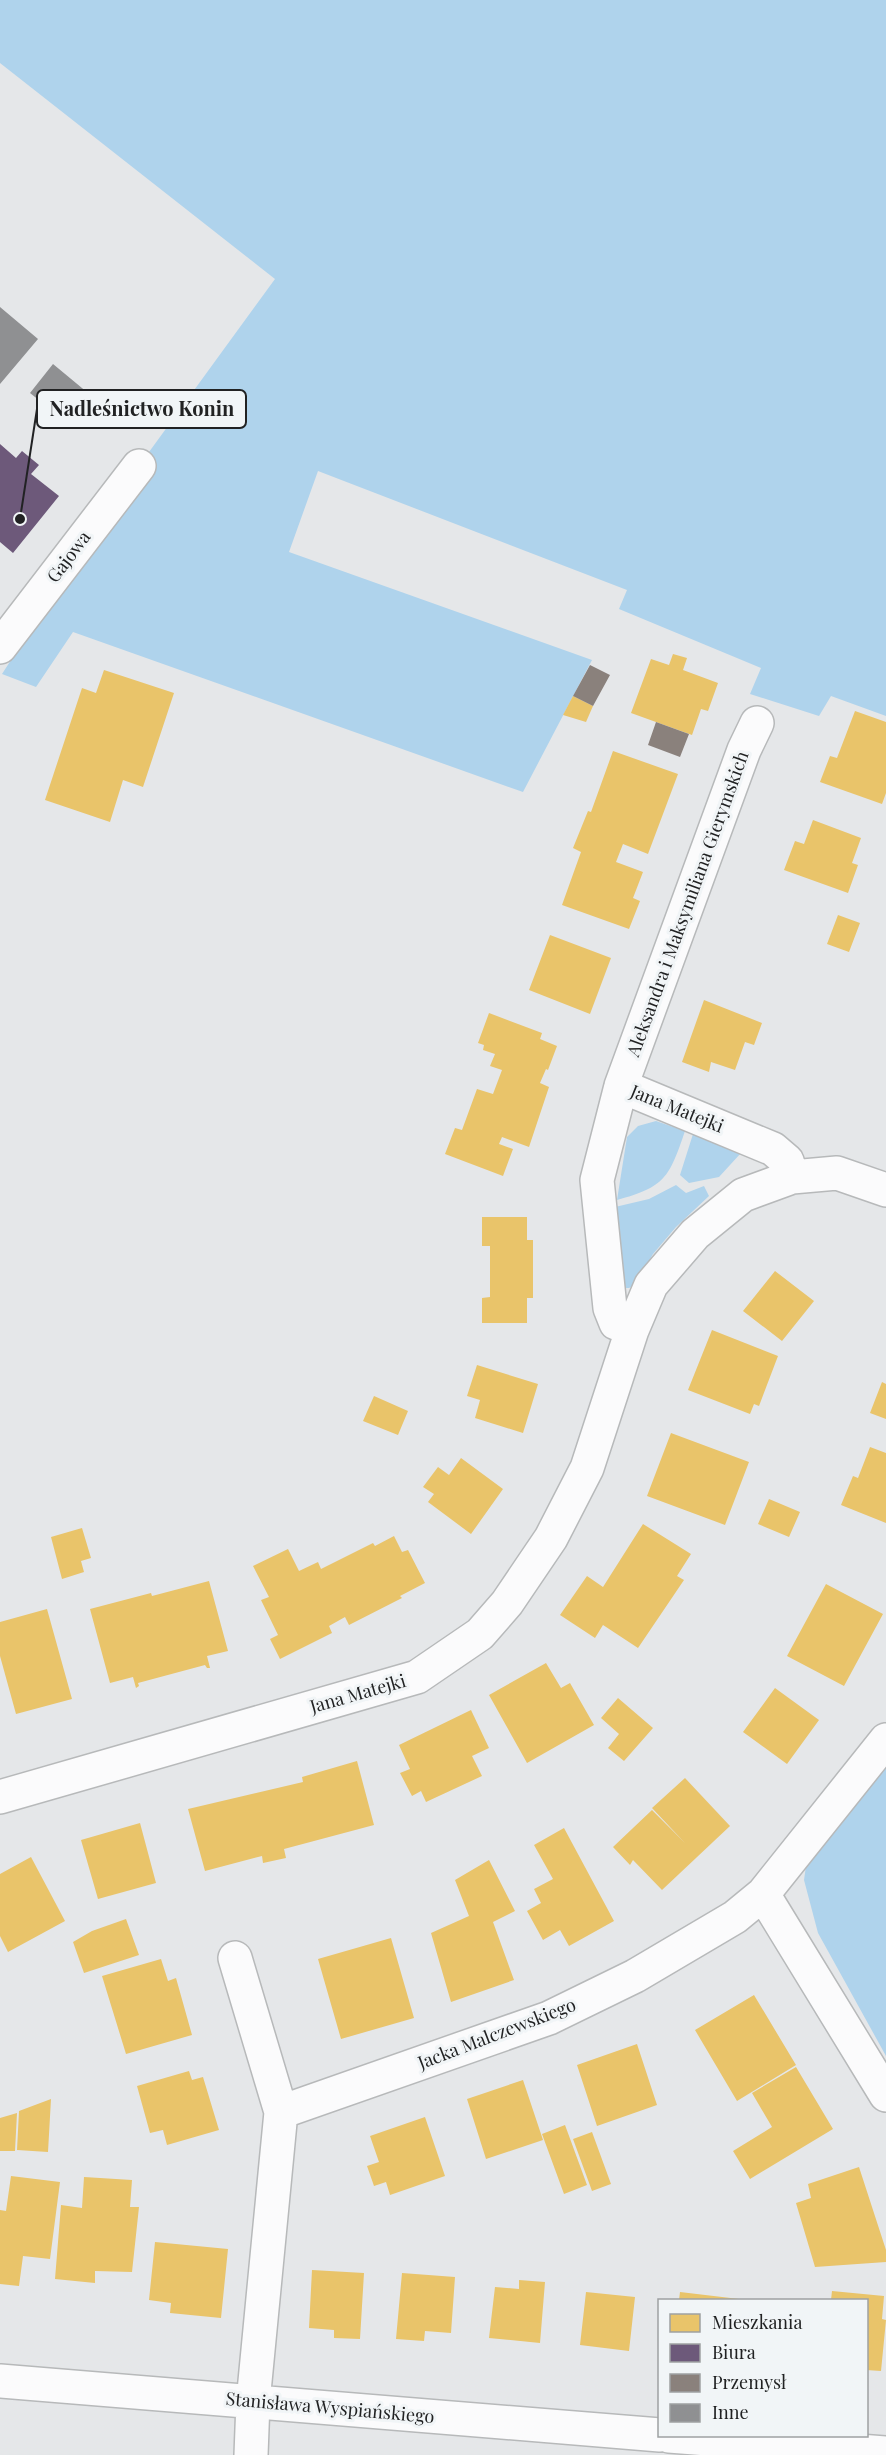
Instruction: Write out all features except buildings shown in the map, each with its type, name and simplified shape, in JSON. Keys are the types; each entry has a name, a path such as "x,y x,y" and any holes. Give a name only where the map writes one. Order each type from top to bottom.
{"street":[{"name":"Gajowa","path":"0,648 139,466"},
{"name":"Aleksandra i Maksymiliana Gierymskich","path":"621,1086 744,750 757,723"},
{"name":"Jana Matejki","path":"632,1330 616,1323 610,1308 597,1180 621,1086 772,1149 787,1161 792,1177"},
{"name":"Jana Matejki","path":"0,1797 417,1677 480,1634 507,1603 551,1538 571,1502 595,1446 632,1330 651,1285 695,1234 743,1195 792,1177 837,1173 886,1190"},
{"name":"Jacka Malczewskiego","path":"281,2112 549,2018 635,1976 735,1917 763,1894 886,1740"},
{"path":"763,1894 886,2095"},
{"path":"235,1958 281,2112 251,2455"},
{"name":"Stanisława Wyspiańskiego","path":"0,2382 658,2435"},
{"path":"682,2437 886,2453"}],"shaded area":[{"path":"0,0 886,0 886,716 831,696 819,716 750,694 761,668 619,609 627,590 318,471 289,552 592,660 523,792 73,632 36,687 2,674 20,646 18,632 275,279 0,63"},
{"path":"656,1121 685,1131 674,1160 663,1178 655,1185 617,1200 627,1137 638,1126"},
{"path":"693,1134 741,1153 719,1177 689,1183 680,1175"},
{"path":"676,1185 686,1193 704,1186 709,1196 676,1227 653,1254 635,1285 623,1288 615,1207 649,1199"},
{"path":"886,1767 886,2056 818,1933 804,1880 808,1852"}],"place":[{"name":"Nadleśnictwo Konin","path":"20,519"}]}
